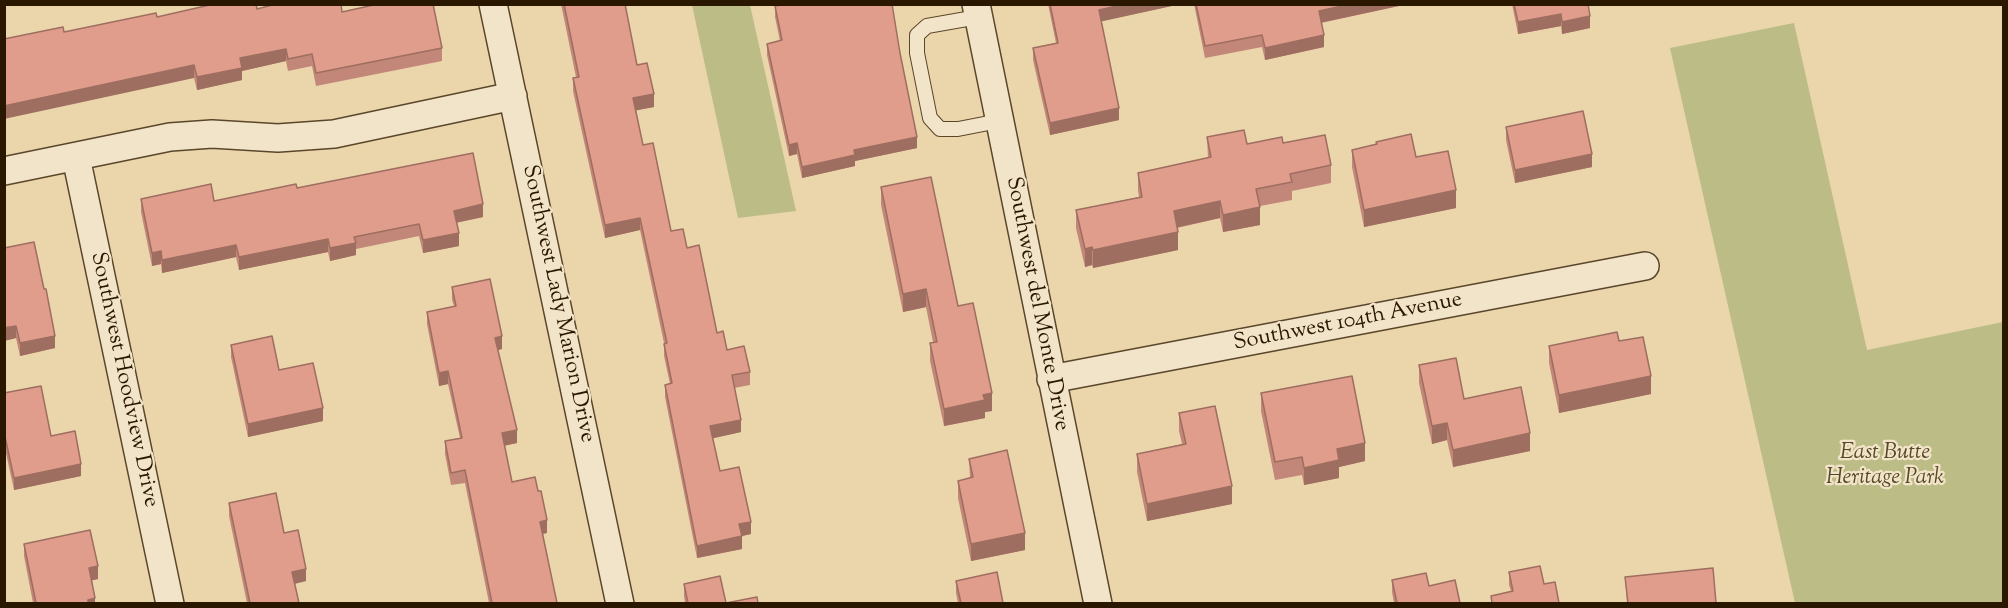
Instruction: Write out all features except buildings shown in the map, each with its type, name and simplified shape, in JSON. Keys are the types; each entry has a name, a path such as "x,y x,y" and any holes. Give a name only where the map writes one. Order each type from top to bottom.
{"street":[{"name":"Southwest Lady Marion Drive","path":"493,4 620,603"},
{"name":"Southwest del Monte Drive","path":"977,11 1098,603"},
{"path":"4,171 170,137 212,134 278,138 334,134 513,96"},
{"name":"Southwest Hoodview Drive","path":"76,157 170,603"},
{"name":"Southwest 104th Avenue","path":"1051,379 1645,266"}],"lane":[{"path":"977,11 927,26 917,35 917,53 930,118 940,129 958,129 999,121"}],"green space":[{"path":"692,5 750,5 796,211 738,218"},
{"name":"East Butte Heritage Park","path":"1794,23 1867,350 2003,322 2003,603 1795,603 1670,48"}]}
